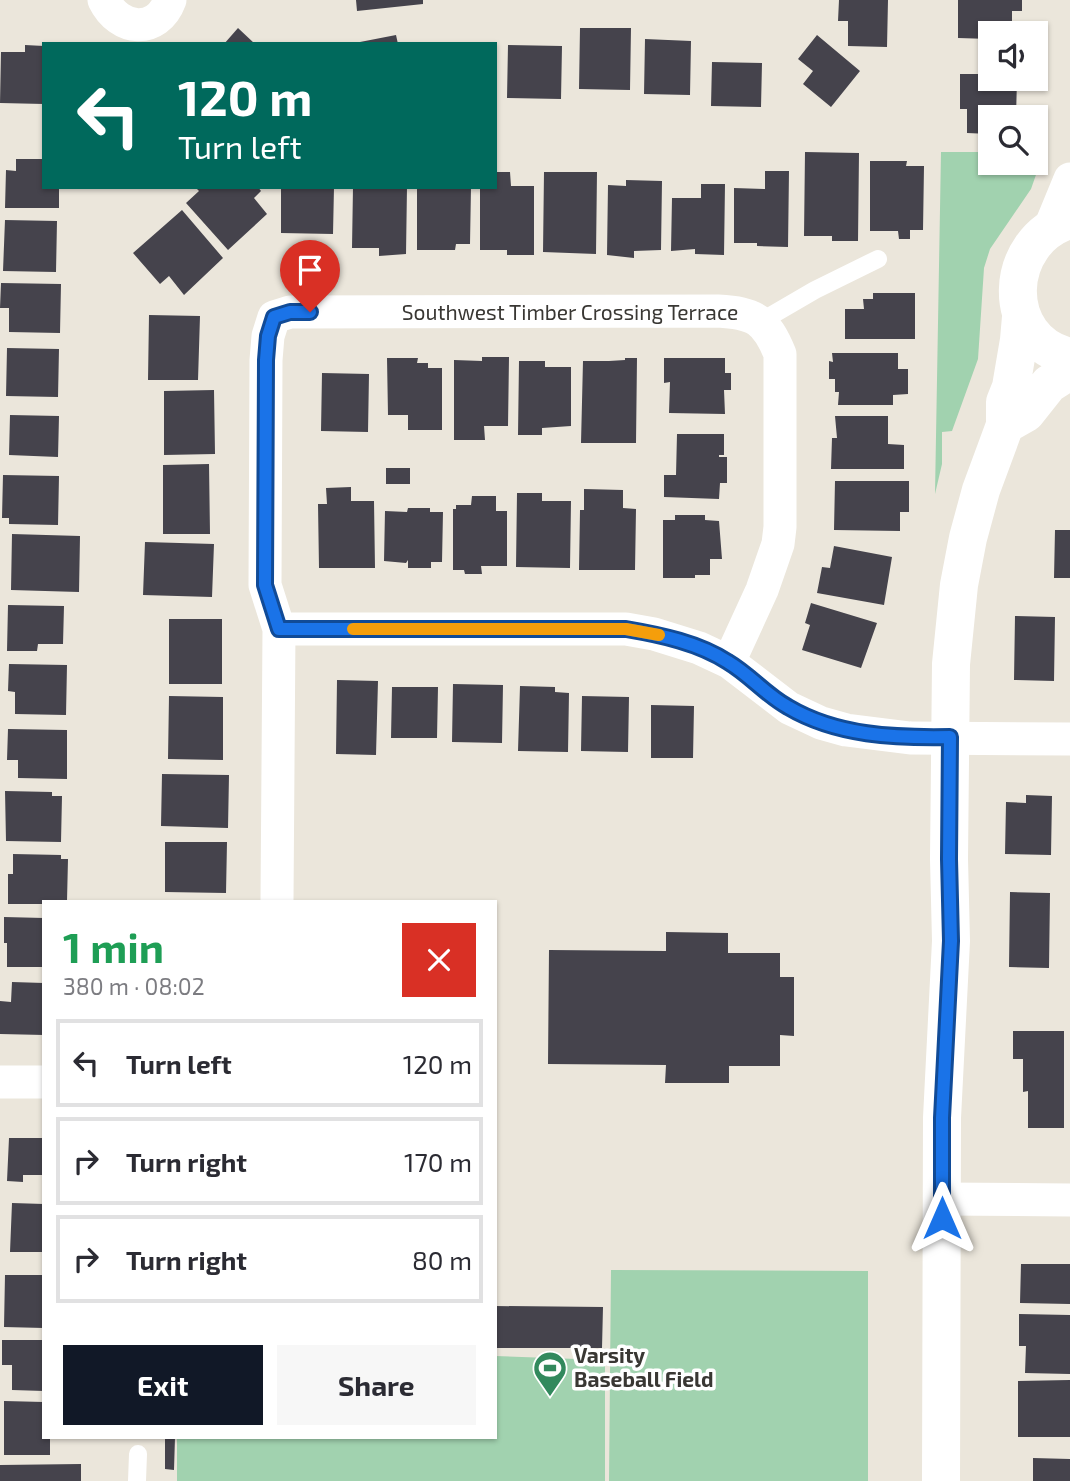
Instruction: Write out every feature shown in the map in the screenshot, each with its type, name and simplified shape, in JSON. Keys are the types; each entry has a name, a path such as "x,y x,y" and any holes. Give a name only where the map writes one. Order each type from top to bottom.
{"main road":[{"path":"942,1481 942,1118 951,941 951,664 959,585 968,538 981,490 1004,425 1005,402 1015,363 1021,317 1017,294 1021,268 1033,245 1059,225"},
{"path":"1021,317 1031,334 1050,349 1070,357"},
{"path":"1004,425 1026,413 1049,384 1070,370"}],"street":[{"path":"104,0 110,12 134,25 158,19 167,10 170,0"},
{"path":"1059,225 1070,179"},
{"name":"Southwest Timber Crossing Terrace","path":"279,629 265,585 266,360 268,336 274,317 290,312 719,311 751,314 769,330 780,354 780,527 773,562 729,662"},
{"path":"277,900 279,629 626,629 673,639 729,662 789,708 821,723 846,730 910,738 1070,739"},
{"path":"0,1082 42,1082"},
{"path":"942,1199 1070,1200"}],"lane":[{"path":"760,322 877,259"},
{"path":"137,1481 138,1454"}],"green space":[{"path":"941,152 978,152 978,175 1036,175 1031,189 990,249 984,268 978,359 952,431 942,432 942,464 935,494"},
{"path":"611,1270 868,1271 868,1481 609,1481"},
{"name":"Varsity Baseball Field","path":"497,1356 605,1360 605,1481 177,1481 177,1439 497,1439"}],"building":[{"path":"356,0 423,0 423,4 357,11"},
{"path":"839,0 888,0 887,47 848,46 848,21 838,21"},
{"path":"958,0 1022,0 1022,11 1012,11 1012,21 978,21 978,39 958,38"},
{"path":"238,28 253,42 226,42"},
{"path":"580,28 631,28 630,90 579,89"},
{"path":"396,35 398,42 360,42"},
{"path":"817,35 860,71 831,107 803,84 813,71 798,59"},
{"path":"645,39 691,41 690,95 644,94"},
{"path":"25,45 42,46 42,104 0,103 1,52 25,52"},
{"path":"508,45 562,46 561,99 507,98"},
{"path":"712,62 762,63 761,107 711,106"},
{"path":"960,74 978,74 978,91 1017,91 1016,105 978,105 978,133 967,133 967,109 960,109"},
{"path":"805,152 859,153 858,241 832,241 832,236 804,236"},
{"path":"16,159 42,159 42,189 59,189 59,208 5,208 6,170 16,171"},
{"path":"870,161 907,161 906,166 924,166 923,230 910,230 910,239 899,239 898,231 870,231"},
{"path":"765,171 789,171 788,247 734,243 734,188 765,189"},
{"path":"497,172 510,172 511,186 534,186 534,255 507,255 507,250 480,250 480,189 497,189"},
{"path":"544,172 597,172 596,254 543,252"},
{"path":"626,180 662,181 661,250 634,251 634,258 607,255 608,185 626,186"},
{"path":"701,184 725,184 724,255 695,254 695,249 671,251 672,198 701,198"},
{"path":"197,189 260,189 261,191 254,198 267,214 228,250 186,203 199,191"},
{"path":"281,189 334,189 333,234 281,233"},
{"path":"353,189 407,189 406,254 379,256 379,248 352,248"},
{"path":"417,189 471,189 470,244 456,244 455,250 417,250"},
{"path":"182,210 223,258 184,295 169,276 160,284 133,253"},
{"path":"5,220 57,221 56,272 3,271"},
{"path":"1,283 61,284 60,333 9,332 9,308 0,308"},
{"path":"873,293 915,293 915,339 845,339 845,309 864,309 863,299 873,299"},
{"path":"149,315 200,316 198,380 148,380"},
{"path":"7,348 59,349 58,397 6,396"},
{"path":"832,353 898,353 898,369 908,369 908,394 893,395 893,405 838,405 839,392 835,392 835,379 829,379"},
{"path":"482,357 509,357 508,426 484,426 485,440 454,440 454,360 482,361"},
{"path":"387,358 418,358 417,363 428,363 428,368 442,368 442,430 408,430 408,415 388,415"},
{"path":"637,358 636,443 581,443 583,361"},
{"path":"664,358 725,358 725,373 731,373 731,390 724,390 725,414 669,413 670,382 664,383"},
{"path":"519,361 545,361 545,367 571,367 571,426 542,428 542,435 518,435"},
{"path":"322,373 369,374 368,432 321,431"},
{"path":"214,390 215,454 164,455 164,391"},
{"path":"10,415 59,416 58,457 9,455"},
{"path":"835,416 888,416 888,444 904,445 904,469 831,469 832,438 837,438"},
{"path":"677,434 724,434 724,455 719,457 727,457 727,483 720,483 719,499 664,497 664,475 676,475"},
{"path":"209,464 210,534 163,534 163,465"},
{"path":"386,468 410,468 410,484 386,484"},
{"path":"3,475 59,476 58,525 9,524 9,518 2,518"},
{"path":"835,481 909,481 909,512 900,512 900,531 834,530"},
{"path":"351,487 351,501 374,501 375,568 319,568 318,504 327,504 326,488"},
{"path":"584,489 623,490 623,508 636,509 635,570 579,570 580,510 584,510"},
{"path":"517,493 542,493 542,501 571,501 570,568 516,567"},
{"path":"472,496 496,496 496,511 507,511 507,566 481,566 482,574 465,574 464,570 453,570 453,509 456,509 456,505 471,505"},
{"path":"408,508 430,508 430,512 443,512 442,562 431,562 431,568 408,568 408,560 406,563 384,561 385,511 407,512"},
{"path":"675,515 705,515 705,520 719,521 722,559 710,559 710,575 663,578 663,520 675,520"},
{"path":"1055,530 1070,530 1070,578 1054,578"},
{"path":"12,534 80,536 79,592 11,590"},
{"path":"145,542 214,544 212,597 143,595"},
{"path":"834,546 892,557 884,605 817,593 822,567 830,568"},
{"path":"811,603 877,623 861,668 802,650 810,625 805,623"},
{"path":"8,605 64,606 63,644 38,644 37,651 7,651"},
{"path":"1015,616 1055,617 1054,681 1014,680"},
{"path":"169,619 222,619 222,684 169,684"},
{"path":"9,664 67,665 66,715 15,714 15,692 8,691"},
{"path":"337,680 378,681 376,755 336,754"},
{"path":"453,684 503,685 502,743 452,742"},
{"path":"520,686 555,687 555,692 569,693 568,752 518,751"},
{"path":"392,687 438,687 437,738 391,738"},
{"path":"169,696 223,697 223,760 168,759"},
{"path":"582,696 629,697 628,752 581,751"},
{"path":"651,705 694,706 693,758 651,758"},
{"path":"8,729 67,730 67,779 18,778 18,760 7,760"},
{"path":"162,774 229,775 228,828 161,826"},
{"path":"5,791 52,792 52,796 62,796 61,842 6,841"},
{"path":"1026,795 1052,796 1051,855 1005,854 1006,802 1026,803"},
{"path":"165,842 227,842 226,893 165,892"},
{"path":"13,854 61,855 61,859 68,859 67,900 42,900 42,904 8,904 8,874 13,874"},
{"path":"1010,892 1050,893 1049,968 1009,967"},
{"path":"4,917 42,918 42,967 7,967 7,943 4,943"},
{"path":"666,932 728,933 728,953 780,953 780,977 794,977 794,1036 780,1035 780,1066 729,1066 729,1083 665,1083 666,1065 548,1064 549,950 666,951"},
{"path":"12,982 42,983 42,1035 0,1034 0,1001 11,1002"},
{"path":"1013,1031 1064,1031 1064,1128 1028,1128 1028,1091 1023,1092 1023,1059 1013,1059"},
{"path":"9,1138 42,1138 42,1175 23,1175 23,1182 7,1181"},
{"path":"12,1203 42,1204 42,1252 10,1252"},
{"path":"1021,1264 1070,1264 1070,1304 1020,1303"},
{"path":"5,1275 42,1275 42,1328 4,1327"},
{"path":"497,1306 603,1307 602,1348 497,1348"},
{"path":"1019,1314 1070,1315 1070,1374 1025,1373 1026,1346 1019,1346"},
{"path":"2,1340 42,1340 42,1391 12,1390 12,1365 2,1365"},
{"path":"1070,1380 1070,1437 1018,1437 1018,1381"},
{"path":"4,1401 42,1402 42,1439 50,1439 50,1455 4,1455"},
{"path":"165,1439 175,1439 174,1470 165,1469"},
{"path":"1033,1458 1070,1459 1070,1481 1033,1481"},
{"path":"81,1464 81,1481 0,1481 0,1465"}],"slow traffic":[{"path":"353,629 626,629 659,635"}],"place":[{"name":"Varsity Baseball Field","path":"550,1398"}],"route":[{"path":"310,312 290,312 274,317 268,336 265,585 279,629 626,629 673,639 729,662 769,695 821,723 846,730 910,738 950,737 951,941 942,1118 942,1218"}]}
